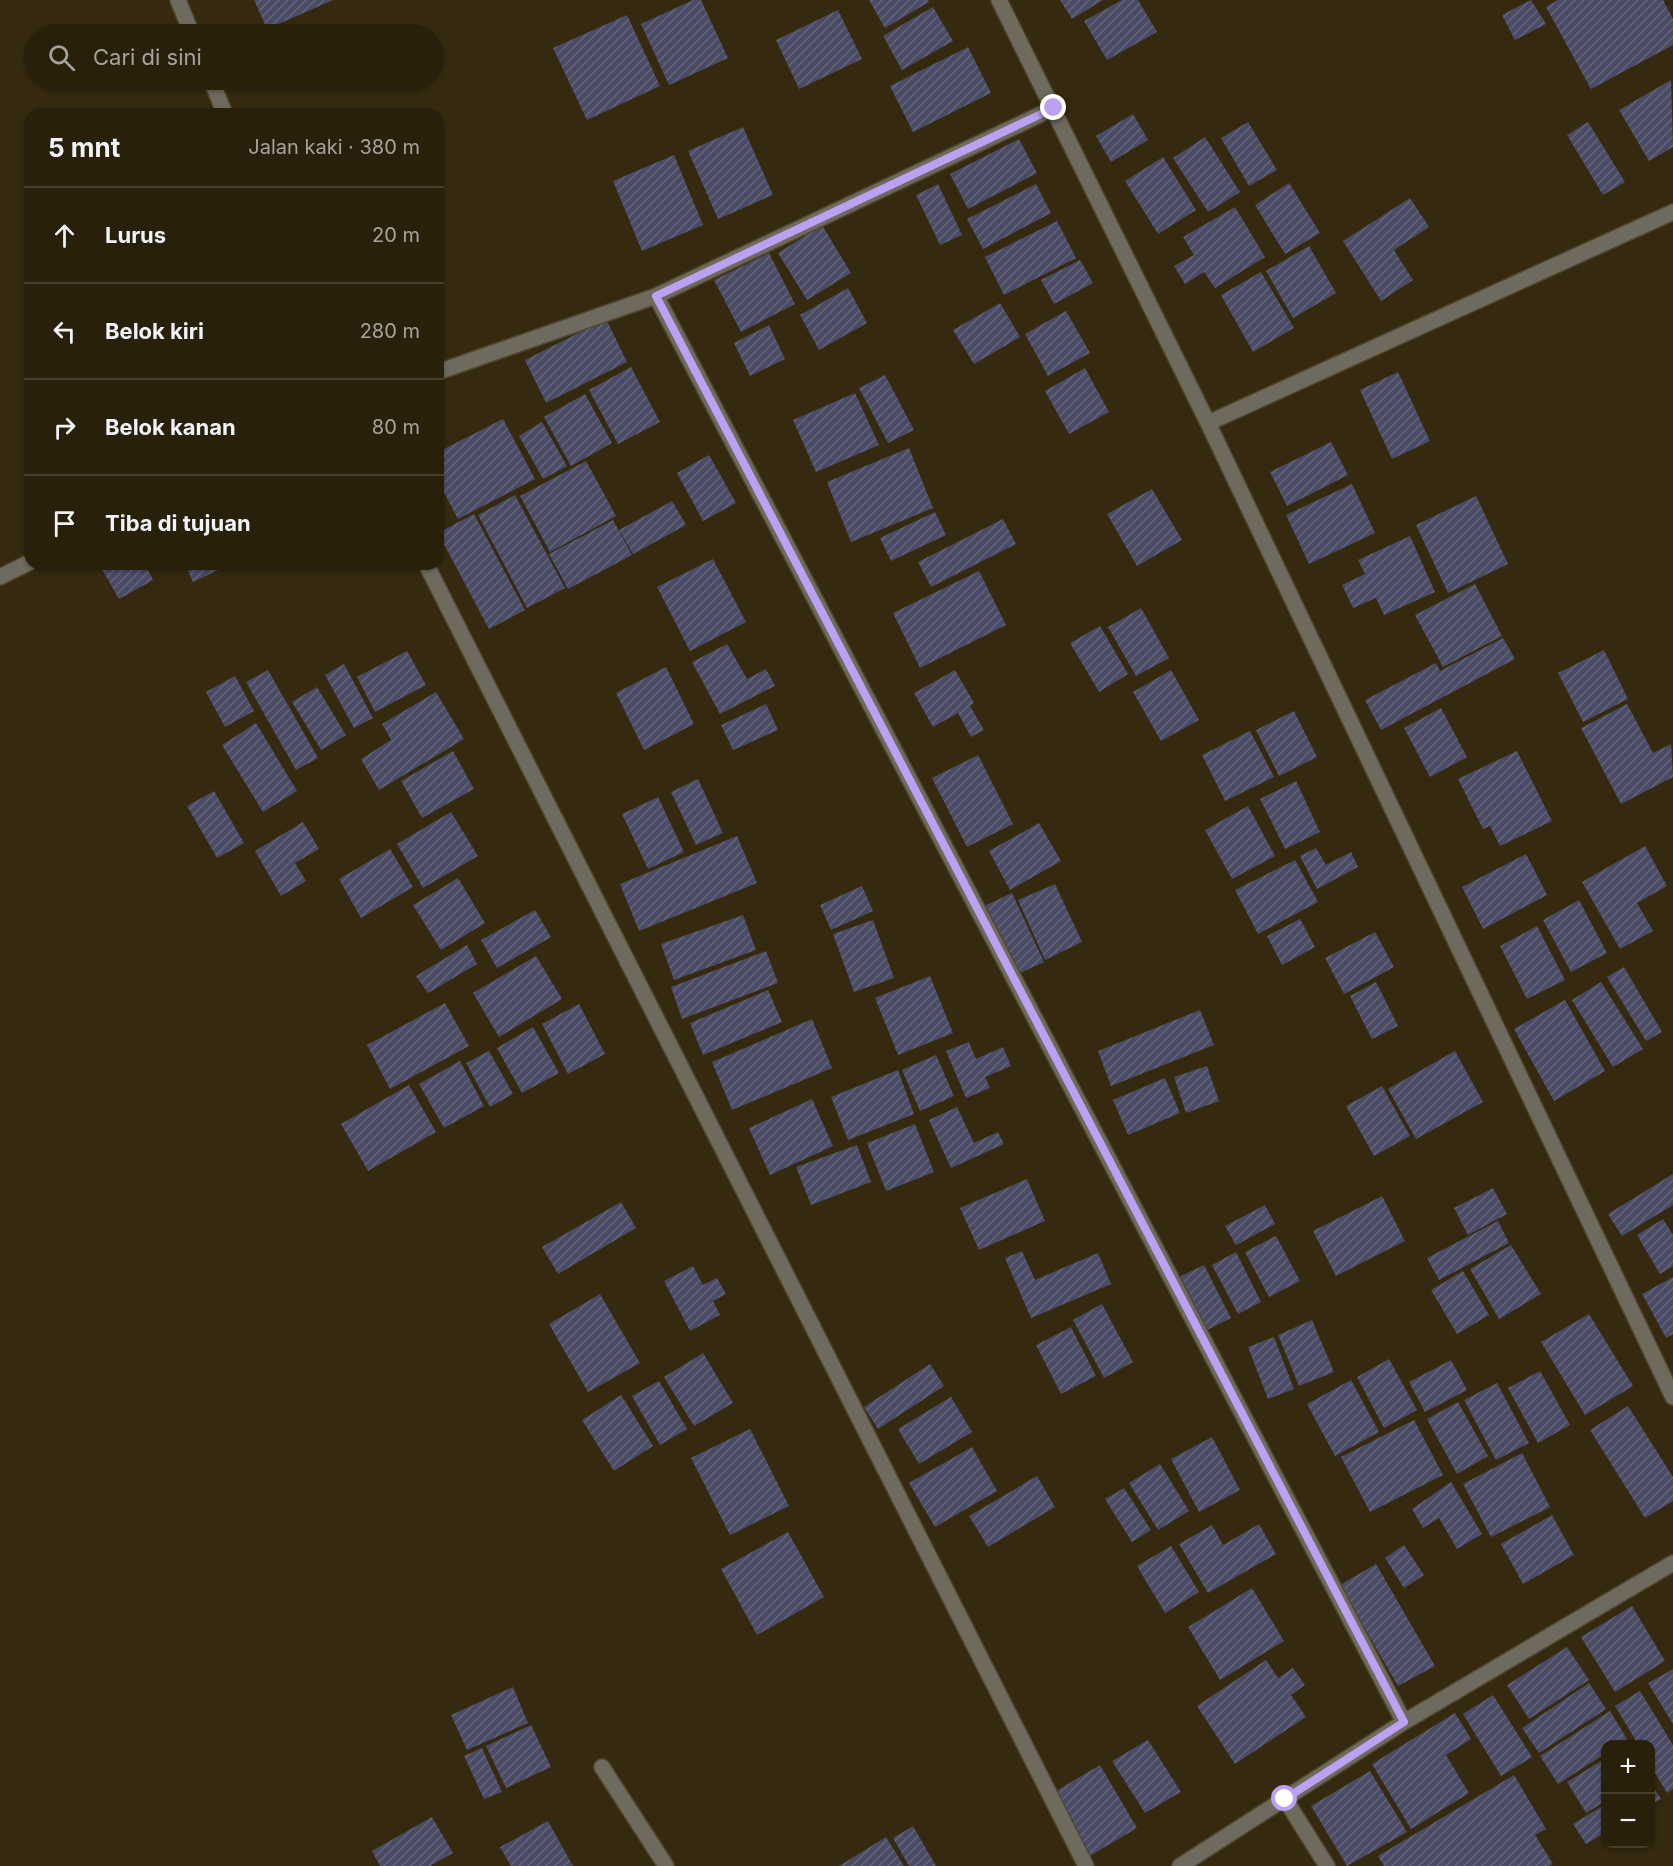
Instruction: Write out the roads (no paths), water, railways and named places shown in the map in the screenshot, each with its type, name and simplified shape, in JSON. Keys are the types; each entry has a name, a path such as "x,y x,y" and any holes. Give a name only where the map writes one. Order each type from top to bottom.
{"street":[{"path":"178,0 188,24"},
{"path":"1000,0 1208,423 1673,1397"},
{"path":"215,90 223,108"},
{"path":"444,370 656,296 1054,108"},
{"path":"1208,423 1673,212"},
{"path":"656,296 1404,1722"},
{"path":"0,577 24,565"},
{"path":"429,570 1086,1866"},
{"path":"1180,1866 1404,1722 1673,1563"},
{"path":"602,1767 666,1866"},
{"path":"1285,1799 1327,1866"}]}
